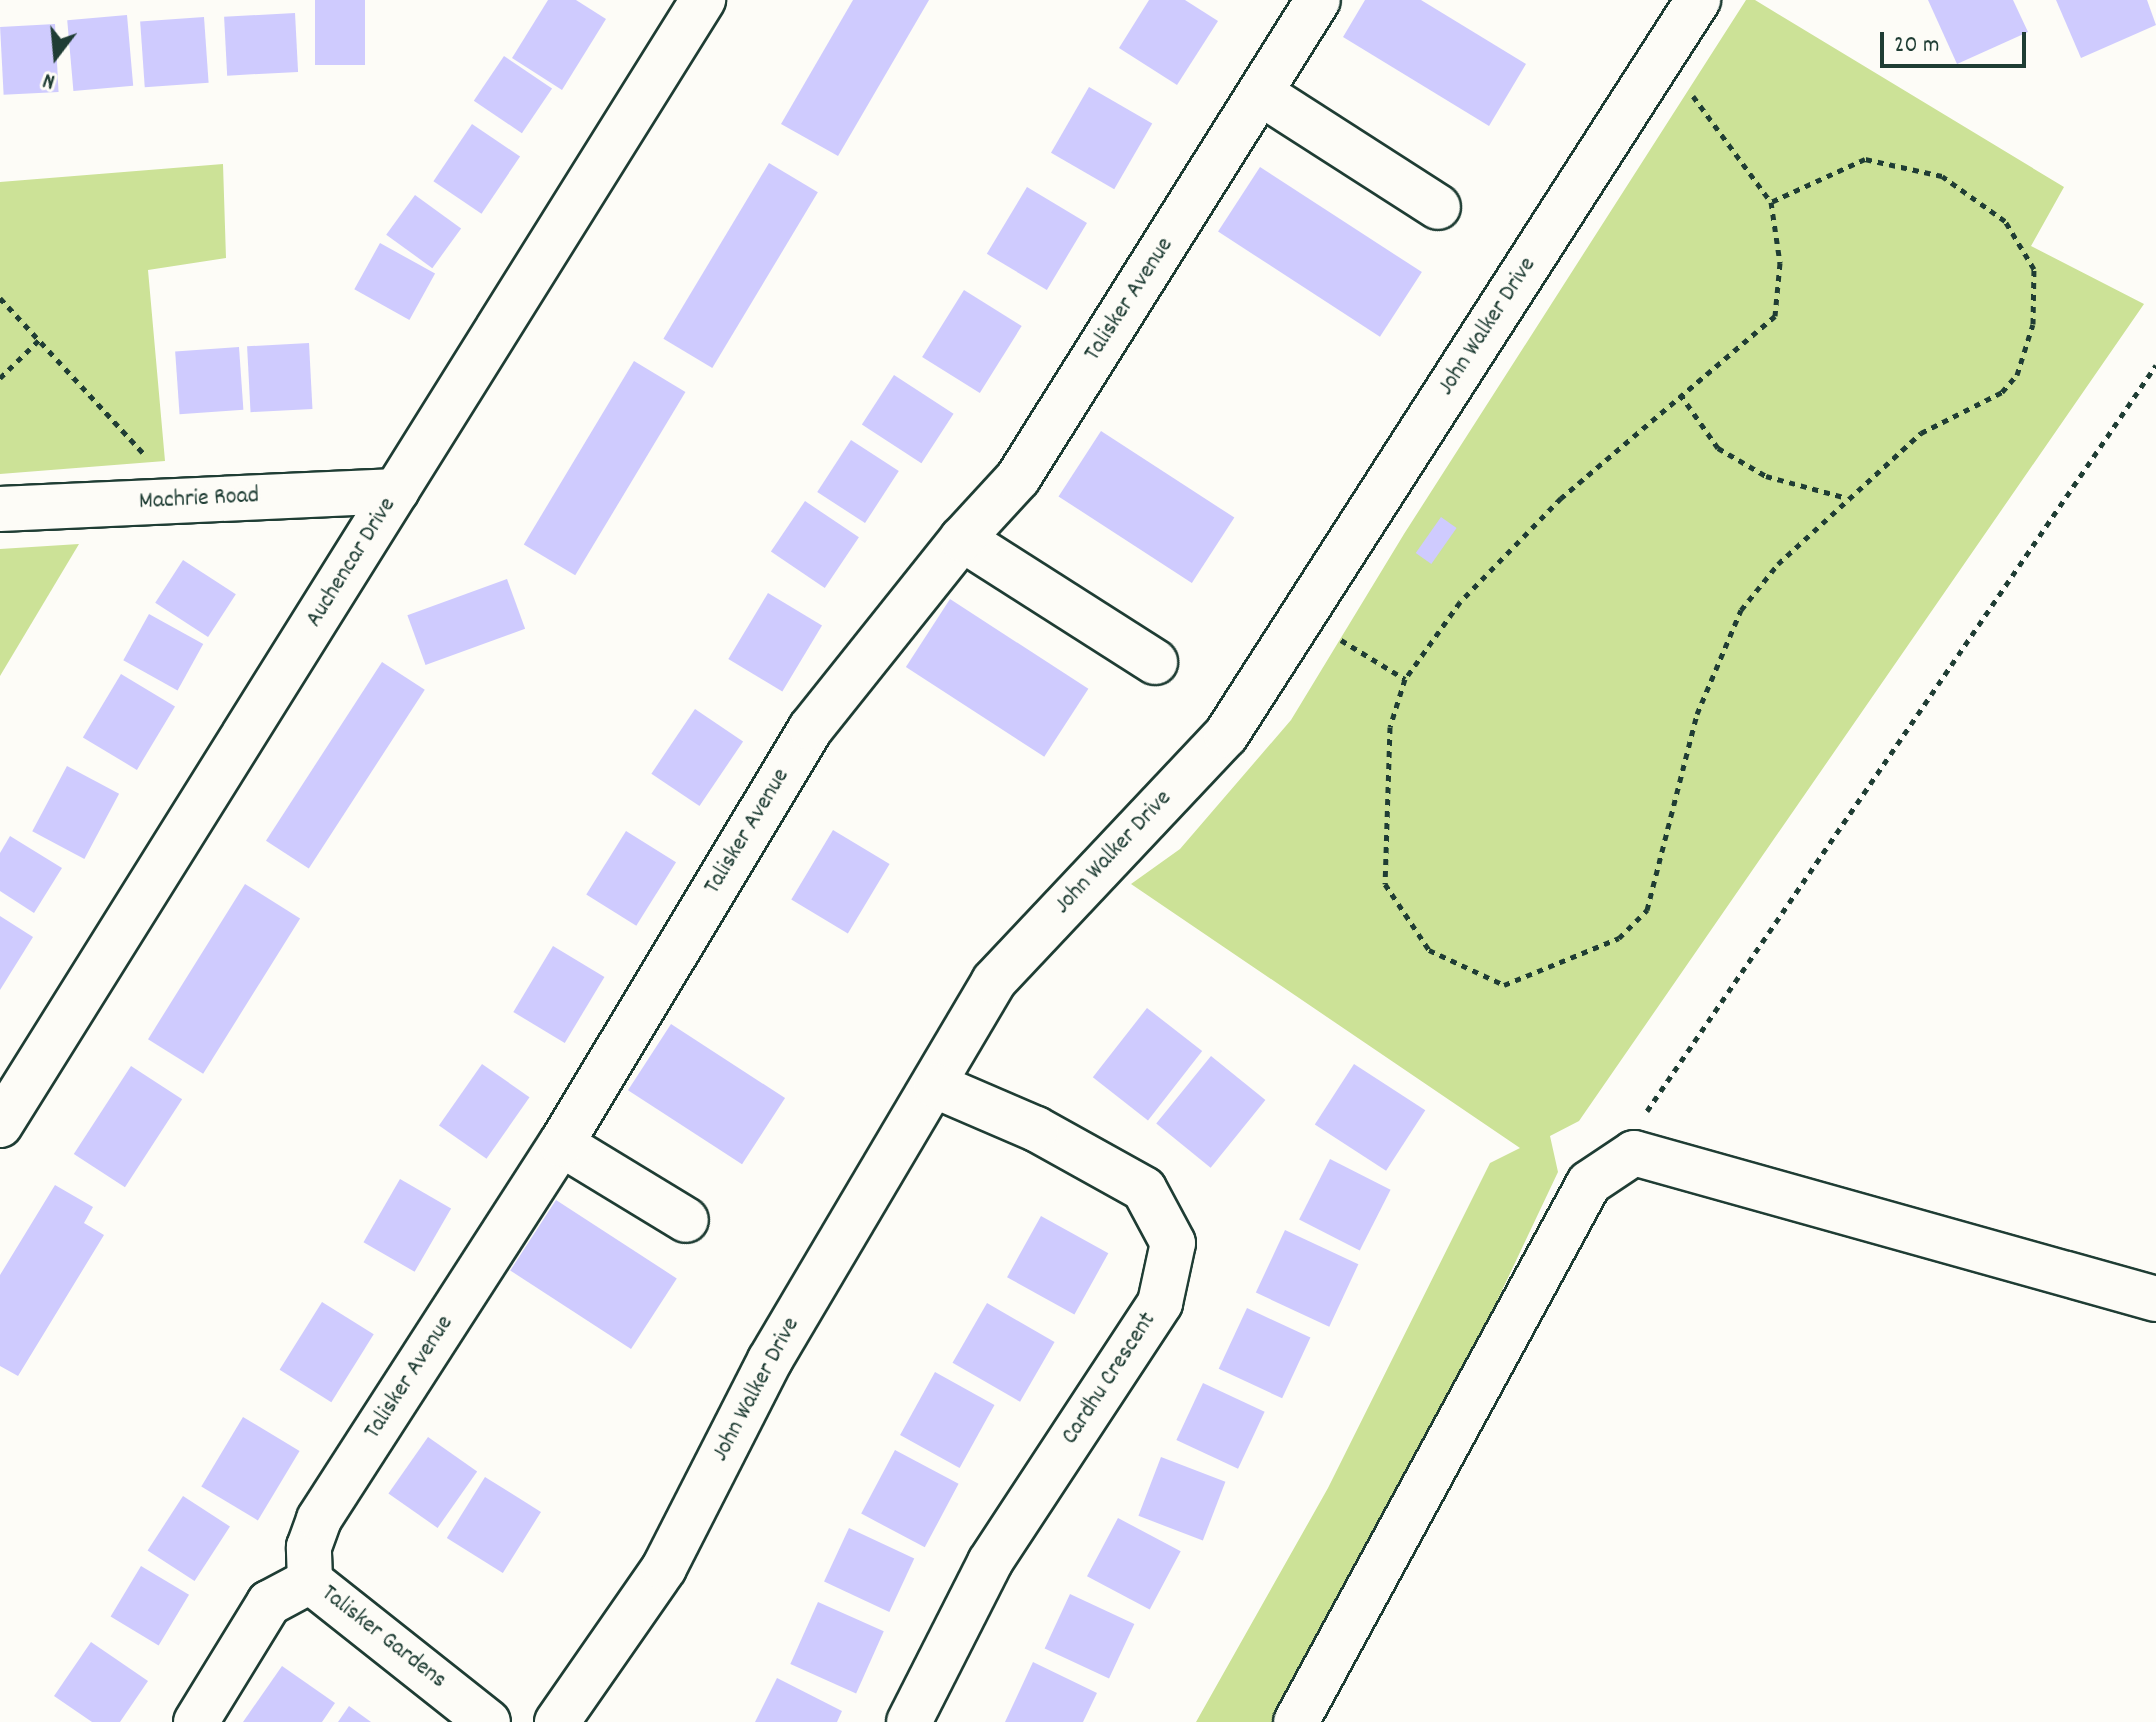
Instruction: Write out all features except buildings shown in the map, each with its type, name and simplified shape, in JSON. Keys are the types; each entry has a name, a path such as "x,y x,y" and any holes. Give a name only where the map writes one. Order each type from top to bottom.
{"street":[{"name":"Auchencar Drive","path":"0,1125 703,0"},
{"name":"Talisker Avenue","path":"310,1581 309,1547 319,1519 561,1144 811,728 962,539 1018,478 1262,94 1318,0"},
{"name":"John Walker Drive","path":"557,1722 664,1568 770,1360 936,1086 994,981 1226,735 1698,0"},
{"path":"1262,94 1438,207"},
{"name":"Machrie Road","path":"0,509 397,491"},
{"path":"962,539 1155,662"},
{"name":"Cardhu Crescent","path":"909,1722 990,1562 1160,1303 1173,1243 1144,1189 1036,1129 936,1086"},
{"path":"561,1144 686,1220"},
{"path":"1296,1722 1589,1183 1634,1153 2156,1299"},
{"name":"Talisker Gardens","path":"196,1722 269,1603 310,1581 488,1722"}],"path":[{"path":"1663,56 1771,202 1780,263 1775,316 1680,394 1530,529 1460,602 1405,679 1390,727 1385,884 1429,950 1504,985 1619,938 1647,910 1697,714 1741,610 1847,498 1921,433 2002,392 2017,375 2033,324 2034,269 2005,221 1942,176 1865,159 1771,202"},
{"path":"0,298 147,457 151,502"},
{"path":"0,378 39,340"},
{"path":"1634,1153 1650,1101 2156,365"},
{"path":"1680,394 1718,448 1766,476 1847,498"},
{"path":"1303,616 1405,679"}],"green space":[{"path":"1746,0 1755,0 2064,187 2031,246 2144,304 1579,1121 1550,1136 1558,1172 1443,1415 1280,1722 1196,1722 1328,1488 1490,1163 1520,1148 1131,884 1180,849 1291,720 1404,534"},
{"path":"223,164 226,258 148,270 165,461 0,474 0,182"},
{"path":"79,544 0,676 0,549"}]}
